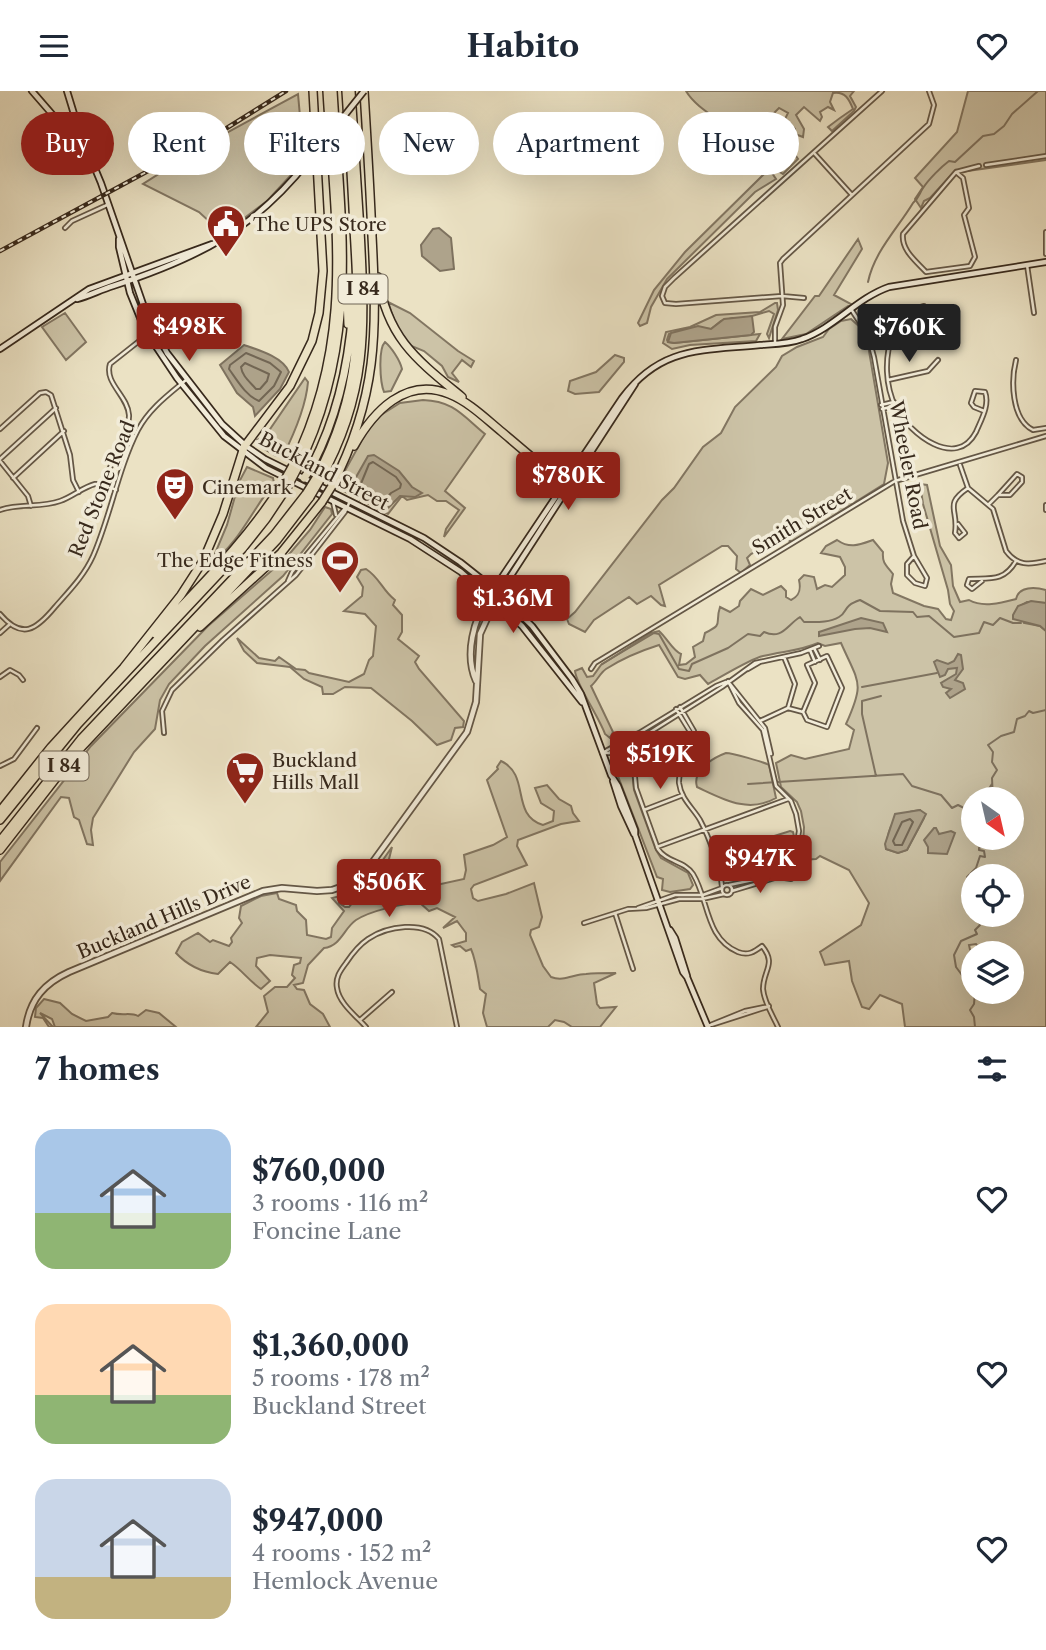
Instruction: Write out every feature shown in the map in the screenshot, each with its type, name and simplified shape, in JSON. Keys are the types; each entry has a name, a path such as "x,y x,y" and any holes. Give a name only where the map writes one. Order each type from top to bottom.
{"highway":[{"path":"124,667 181,596 202,561 221,521 244,448 298,374 311,345 320,313 323,271 313,91"},
{"path":"303,482 331,410 344,359 348,321 330,91"},
{"name":"I 84","path":"0,811 51,747 237,547 285,485 294,468 322,391 336,315 337,258 330,91"},
{"path":"318,479 340,423 354,372 359,321 349,91"},
{"name":"I 84","path":"0,850 74,755 280,537 335,450 349,414 363,342 364,305 349,91"},
{"path":"160,663 274,561 300,531 332,486 361,414 373,362 376,314 364,91"},
{"path":"372,227 383,303 396,334 418,360 566,486"},
{"path":"303,482 328,428 345,372 352,319 355,238"},
{"path":"294,468 320,417 334,366 342,303 342,257"},
{"path":"339,471 372,418 403,394 437,390 454,396 475,410"},
{"path":"0,820 78,724 249,542 285,485"},
{"path":"0,841 81,739 308,496"}],"main road":[{"path":"33,91 51,112"},
{"path":"67,91 73,112"},
{"path":"77,299 203,252 243,226 268,206 364,91"},
{"path":"97,175 119,238"},
{"name":"Buckland Street","path":"119,238 156,335 184,382"},
{"name":"Buckland Street","path":"119,238 127,282 148,334 184,382 244,448 330,499 440,557 490,595 522,626 583,703"},
{"path":"0,349 89,289 213,244"},
{"path":"566,486 622,398 656,365 679,354 792,342 809,336 883,289 1046,262"},
{"name":"Buckland Street","path":"303,482 414,532 494,589 532,626 554,654 576,686 583,703"},
{"name":"Buckland Hills Drive","path":"477,682 472,661 473,637 478,618 528,538 566,486"},
{"name":"Buckland Hills Drive","path":"26,1027 29,1012 40,993 51,981 69,972 263,891 282,888 330,891 357,879 369,867 464,739 475,710 480,634 487,614 566,486"},
{"path":"528,538 532,543"},
{"path":"440,557 444,551"},
{"path":"548,658 554,654"},
{"path":"583,703 635,830 659,902 708,1027"}],"street":[{"path":"804,298 782,296 676,304 663,300 665,286 881,91"},
{"path":"775,344 773,333 782,310 782,259 929,124 934,105 929,91"},
{"path":"814,153 852,195"},
{"path":"986,165 1046,156"},
{"path":"957,172 963,178 969,208 965,218 975,257 970,266 926,272 905,248 903,234 957,172 979,166"},
{"path":"65,228 72,221 109,204"},
{"path":"1046,232 1046,254"},
{"path":"1027,265 1034,313"},
{"path":"935,272 936,279"},
{"path":"911,311 922,319 926,318 929,312 924,306 911,311 901,320 891,341 886,363 895,404 908,426 923,438 948,449 960,448 969,443 975,435 984,411 987,395 982,390 975,391 971,397 972,405 984,411"},
{"name":"Wheeler Road","path":"852,309 868,335 903,521 914,557"},
{"path":"103,484 129,420 124,399 109,377 110,364 148,334"},
{"path":"888,380 929,371 938,360"},
{"path":"1016,360 1012,373 1013,386 1022,422 1033,429 1046,428"},
{"name":"Red Stone Road","path":"10,624 22,629 32,629 41,624 75,584 92,557 140,426 155,407 184,382"},
{"path":"0,429 40,393 46,391 51,394 64,431 73,480 79,492"},
{"path":"882,407 895,404"},
{"path":"31,506 28,496 0,460 56,408"},
{"path":"13,478 64,431"},
{"name":"Smith Street","path":"591,669 595,663 895,481 1046,436"},
{"path":"959,463 968,488 989,504 998,519 1006,551 1016,561 1027,565 1046,561"},
{"path":"989,504 1014,475 1023,477 1022,482 1010,495 998,495"},
{"path":"0,510 61,501 96,484 116,490"},
{"path":"958,524 953,500 968,488"},
{"path":"330,499 337,509 335,518"},
{"path":"288,580 310,559 350,501"},
{"path":"1046,505 1046,510"},
{"path":"164,733 162,711 171,692 288,580 335,518 347,507"},
{"path":"307,553 310,559"},
{"path":"914,557 927,578 925,586 915,583 907,575 907,564 914,557"},
{"path":"982,581 1009,572 1016,561"},
{"path":"0,614 10,624 0,633"},
{"path":"602,753 609,753 621,747 760,662 814,648"},
{"path":"814,648 820,660"},
{"path":"814,648 815,662"},
{"path":"759,721 788,708 803,712 807,720 827,727 842,688 827,656 807,665 815,683 803,712"},
{"path":"784,657 795,684 788,708"},
{"path":"0,677 10,670 23,680"},
{"path":"659,902 677,894 701,897 729,885 772,876 791,879 799,824 789,798 776,786 771,756 759,721 728,681"},
{"path":"680,710 692,735 679,778 684,795 704,829 721,876 724,894"},
{"path":"602,753 680,710"},
{"path":"0,766 14,759 37,728"},
{"path":"621,747 628,749 633,755 636,787 657,847 665,857 688,868 697,884 709,919 726,946 746,954 762,946 769,959 763,987 778,1027"},
{"path":"644,810 684,795"},
{"path":"657,847 789,798"},
{"path":"721,876 732,891"},
{"path":"584,923 659,902 729,895 732,891 778,877"},
{"path":"690,895 697,884"},
{"path":"615,913 633,969"},
{"path":"366,1027 340,997 336,979 340,971 359,946 374,935 418,927 433,932 439,939 457,1027"},
{"path":"360,1020 392,992"},
{"path":"708,1027 745,1011 769,1006"}],"shaded area":[{"path":"686,91 854,91 850,96 856,107 832,131 828,127 853,109 841,93 833,93 830,102 834,110 828,107 820,112 820,121 804,107 799,112 786,112 779,108 775,112 707,112"},
{"path":"968,91 1046,91 1046,160 953,173 924,201 921,208 915,199 923,187 915,178 957,132"},
{"path":"298,94 300,112 265,112"},
{"path":"799,120 804,129 803,137 799,136"},
{"path":"244,123 244,175 291,175 267,201 223,234 199,212 143,184 157,175 230,175 230,131"},
{"path":"763,175 773,175 776,179 755,192 667,279 651,307 647,323 640,326 638,323 654,290 685,252"},
{"path":"858,239 862,249 834,295 851,304 806,334 782,339 815,296 819,296"},
{"path":"388,302 410,313 474,361 471,367 462,360 452,373 459,382 448,377 442,366 424,351 409,345 397,328"},
{"path":"775,303 778,310 769,338 767,334 774,314 769,311 742,319 721,321 711,329 695,328 675,332 669,334 667,340 674,343 760,334 756,341 690,345 672,349 663,343 666,332 690,327 716,315 760,312"},
{"path":"65,313 86,342 66,360 42,327"},
{"path":"851,319 862,329 867,339 888,463 884,484 792,542 782,537 751,554 747,558 750,565 741,573 736,569 737,556 728,546 722,546 659,585 665,606 651,596 637,604 629,597 594,620 585,632 569,624 567,619 674,488 703,447 721,433 735,407 776,367 782,356 823,337 841,321"},
{"path":"385,342 402,369 391,391 384,392 380,366"},
{"path":"615,355 624,358 624,362 599,392 575,394 568,391 570,381 596,372"},
{"path":"305,378 308,382 307,391 299,420 283,456 276,456 258,445 257,440 266,435"},
{"path":"423,400 450,406 485,434 445,491 465,508 444,537 446,529 459,510 446,501 437,501 428,495 407,500 402,496 388,514 336,487 368,429 381,415 400,403"},
{"path":"247,467 273,478 274,483 238,536 211,563 227,525 239,482"},
{"path":"920,484 927,485 940,546 951,565 953,586 960,602 969,600 980,604 998,603 1016,599 1020,592 1028,589 1046,590 1046,603 1027,602 1022,605 1024,623 1040,626 1046,631 1046,1027 905,1027 902,1004 880,995 869,1009 862,1007 852,981 849,961 825,965 820,952 861,925 869,903 849,870 820,856 802,860 804,827 801,811 797,802 781,787 776,763 791,755 805,759 849,749 854,730 846,724 858,691 856,676 841,643 825,646 818,643 763,656 708,684 700,675 685,679 678,677 659,645 638,652 606,669 591,686 613,732 610,738 605,734 576,677 575,671 582,668 587,677 593,676 601,665 651,633 659,631 681,654 679,665 686,664 695,657 693,647 703,641 705,633 717,625 720,607 730,612 739,606 751,589 763,595 781,586 786,591 786,597 791,600 798,594 799,580 804,575 814,577 817,589 825,585 832,587 845,575 845,567 840,557 821,553 826,546 837,540 859,545 873,540 883,552 886,566 893,574 893,593 938,609 946,619 951,620 954,611 923,504","holes":["920,810 924,818 907,850 898,853 886,849 894,821 904,814"]},
{"path":"325,507 331,509 332,514 283,576 205,646 169,684 160,700 155,729 134,752 93,818 93,845 87,844 79,820 74,817 69,798 61,797 0,881 0,862 91,746 208,626 285,559 310,530"},
{"path":"366,569 395,600 393,605 402,615 402,632 398,639 419,656 415,662 419,669 464,721 463,727 455,728 451,740 437,745 371,688 345,687 333,694 323,694 322,687 304,679 290,667 257,663 244,651 237,638 259,658 275,661 279,657 296,669 309,673 349,682 364,674 373,656 376,626 365,614 344,611 362,596 363,587 357,577 361,570"},
{"path":"726,753 769,765 776,798 766,803 746,805 726,800 697,787 700,771 709,762"},
{"path":"501,761 516,775 523,804 533,820 543,825 553,821 554,811 541,803 535,788 547,785 559,799 571,806 579,821 561,824 518,840 517,846 527,865 474,885 471,889 473,898 478,901 534,883 542,917 539,927 531,930 530,935 543,966 551,977 560,979 582,974 616,973 594,983 600,1008 616,1007 600,1027 572,1027 555,1020 548,1027 487,1027 483,1013 486,994 480,989 471,949 466,951 460,946 452,945 466,941 466,933 457,921 443,928 455,917 437,908 429,911 420,903 387,908 356,920 334,944 324,948 308,965 303,983 294,985 297,989 304,990 310,1004 323,1014 330,1027 256,1027 268,1012 264,996 275,987 287,987 295,978 292,975 294,965 300,963 301,958 270,955 257,958 256,966 270,981 261,989 230,962 218,974 212,973 190,965 176,953 182,942 198,933 210,942 213,940 229,946 231,938 242,923 239,918 241,906 261,896 277,893 279,899 296,905 297,911 306,920 307,935 326,939 331,937 332,928 344,911 332,898 340,896 339,903 349,907 363,882 373,874 392,847 389,859 395,890 418,889 464,879 464,855 507,837 487,780 498,769"},
{"path":"626,765 632,769 634,790 656,850 661,858 688,873 693,885 690,889 670,892 662,890 663,879 657,877 616,771"},
{"path":"793,832 795,841 792,850 753,859 749,844"},
{"path":"44,999 60,1003 72,1014 86,1021 108,1017 112,1013 138,1016 146,1010 159,1013 176,1027 55,1027 52,1019 40,1013 53,1027 49,1027 43,1018 35,1017 36,1008"}],"water":[{"path":"439,228 451,238 454,269 440,271 422,256 421,245 433,229"},
{"path":"752,316 754,332 751,335 668,342 671,333 698,326 711,329 724,319"},
{"path":"244,345 276,358 289,372 280,389 255,416 253,407 237,393 220,365"},
{"path":"374,455 399,471 412,487 422,493 415,497 400,496 387,509 352,490 351,486 368,456"},
{"path":"1031,601 1046,603 1046,631 1040,626 1013,619 1018,606"},
{"path":"861,618 883,623 887,632 870,628 819,636 819,632"},
{"path":"958,654 961,655 963,669 955,680 963,683 965,689 950,698 946,693 951,689 943,687 941,683 956,674 957,668 948,669 945,675 940,677 934,662 937,660 948,664 954,661"},
{"path":"920,810 926,814 907,850 898,853 886,849 885,844 895,814"},
{"path":"934,828 939,834 951,831 955,833 947,854 928,853 924,840"}],"waterway":[{"path":"868,282 881,250 932,177 949,161 955,162 983,136 994,134 1004,126 1012,114 1038,91"},
{"path":"602,664 654,633 659,634 679,669 689,671 692,664 728,648 748,634 760,636 764,632 780,633 800,617 804,622 835,619 842,615 850,604 860,600 880,611 913,612 917,617 929,616 954,637 979,633 984,622 993,625 1000,618 1021,623"},
{"path":"862,687 937,673"},
{"path":"876,776 862,714 862,701 881,696"},
{"path":"992,787 992,778 997,770 992,762 993,752 988,745 1001,736 1014,732 1017,719 1029,711 1033,713 1046,710"},
{"path":"748,784 903,774 912,786 941,795 952,808 958,805 964,808 986,792 992,784"},
{"path":"977,864 980,856 985,857 984,851"},
{"path":"961,941 977,934 975,930 978,927"},
{"path":"961,941 954,955 956,967 961,974"},
{"path":"974,1004 970,1010 975,1027"}],"railway":[{"path":"0,251 222,131 286,91"}],"place":[{"name":"The UPS Store","path":"226,258"},
{"name":"Cinemark","path":"175,521"},
{"name":"The Edge Fitness","path":"340,594"},
{"name":"Buckland Hills Mall","path":"245,805"}]}
